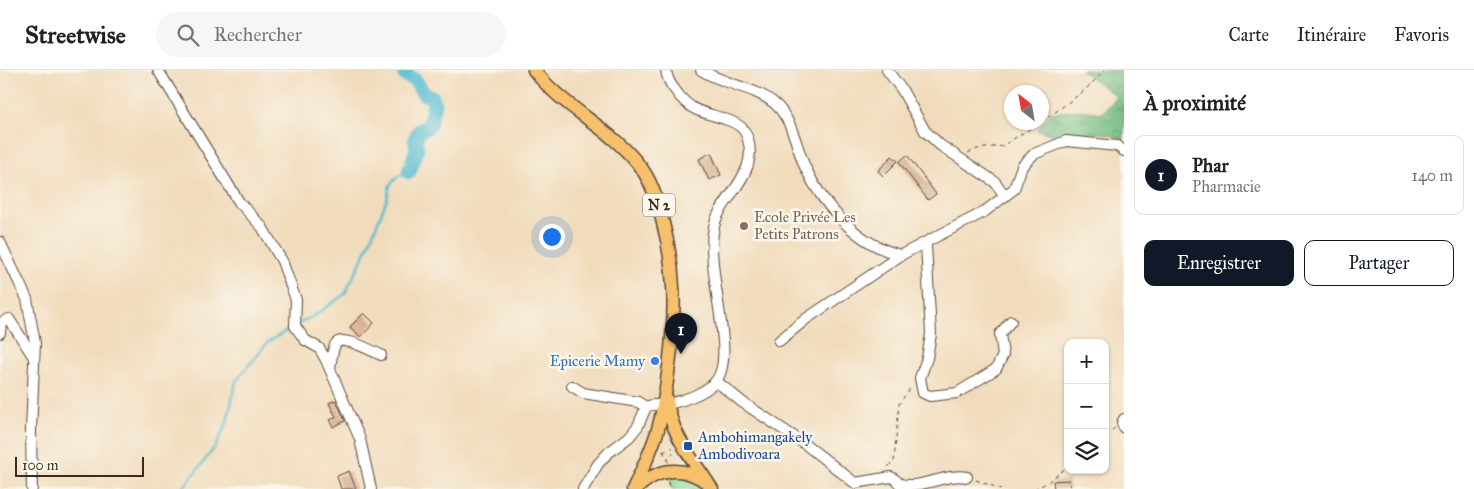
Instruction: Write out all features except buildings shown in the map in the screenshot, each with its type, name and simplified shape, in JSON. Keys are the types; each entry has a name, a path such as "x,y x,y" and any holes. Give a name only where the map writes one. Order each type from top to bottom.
{"main road":[{"name":"N 2","path":"534,70 561,99 637,162 655,194 671,253 675,285 675,319 665,404"},
{"path":"665,404 679,437 712,488"},
{"path":"634,489 657,431 665,404"},
{"path":"634,489 651,476 666,471 690,473 712,488"}],"street":[{"path":"158,70 239,202 262,227 282,261 296,300 295,326 304,340 319,348 330,368 360,439 371,489"},
{"path":"572,386 583,393 638,402 646,407 688,398 716,380 722,355 722,338 712,250 713,231 718,215 746,173 751,151 744,131 738,125 696,110 683,100 670,83 666,70"},
{"path":"701,70 714,78 764,96 774,102 783,112 805,168 821,195 838,217 856,234 891,253 901,255"},
{"path":"888,70 902,90 925,131 940,145 995,182 1005,196"},
{"path":"779,341 806,319 901,255 926,244 948,229 984,212 1014,189 1022,166 1034,154 1066,141 1117,146 1124,151"},
{"path":"1104,145 1124,159"},
{"path":"0,242 27,299 34,343 30,430 32,489"},
{"path":"926,244 931,334 927,358 920,378 923,393 930,396 957,393 996,369 1003,355 1000,334 1011,321"},
{"path":"0,333 2,323 9,318 34,357"},
{"path":"330,368 335,344 338,341 345,340 381,354"},
{"path":"716,380 742,402 805,444 855,483 891,477 900,484 924,486 952,476 967,477"},
{"path":"583,489 598,464 608,453 629,437 638,426 646,407"}],"path":[{"path":"1049,116 1085,90 1104,70"},
{"path":"966,163 968,152 977,148 1002,146 1028,130"},
{"path":"881,471 889,467 894,461 899,404 908,389 920,378"},
{"path":"1109,432 1123,423"},
{"path":"663,452 668,448 671,449 679,437"},
{"path":"666,471 668,458 673,454 671,449"},
{"path":"1034,489 1047,483 1064,469"},
{"path":"967,477 1002,489"}],"green space":[{"path":"1081,70 1124,70 1124,139 1102,133 1054,135 1037,130 1049,130 1049,115 1051,113 1078,110 1102,113 1117,97"},
{"path":"681,474 707,489 672,489 669,475"}],"waterway":[{"path":"406,70 405,75 415,80 424,94 432,97 434,103 429,126 419,131 415,139 417,148 409,172"},
{"path":"298,324 317,314 345,294 366,251 387,199 390,185 397,177 409,172"},
{"path":"182,489 216,446 227,422 236,381 268,342 293,327"}],"place":[{"name":"Ecole Privée Les Petits Patrons","path":"744,226"},
{"name":"Phar","path":"681,354"},
{"name":"Epicerie Mamy","path":"655,361"},
{"name":"Ambohimangakely Ambodivoara","path":"688,446"}]}
